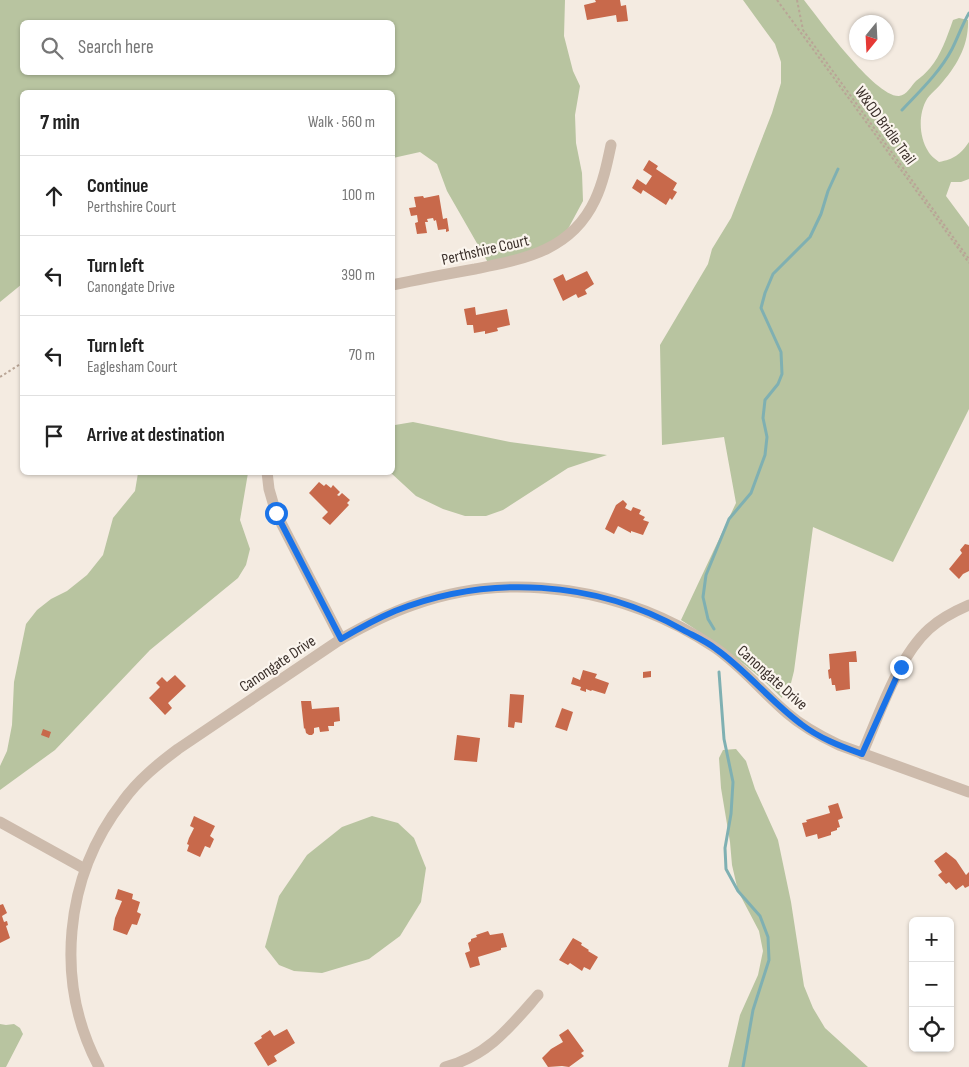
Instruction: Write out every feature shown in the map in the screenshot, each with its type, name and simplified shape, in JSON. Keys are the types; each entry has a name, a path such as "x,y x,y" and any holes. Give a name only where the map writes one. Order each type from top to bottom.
{"street":[{"name":"Perthshire Court","path":"395,284 517,260 538,254 562,240 580,222 594,202 604,175 611,145"},
{"path":"267,475 268,488 276,513 341,639"},
{"name":"Canongate Drive","path":"99,1067 78,1016 70,964 74,913 85,869 108,821 129,794 159,763 341,639 366,624 393,612 443,596 472,590 530,587 588,594 644,611 670,622 702,640 738,666 786,713 802,725 832,742 969,792"},
{"path":"862,754 909,652 931,627 969,605"},
{"path":"0,822 85,869"},
{"path":"445,1067 472,1058 486,1050 538,996"}],"path":[{"path":"777,0 802,31 969,263"},
{"name":"W&OD Bridle Trail","path":"797,0 802,31 969,259"},
{"path":"0,377 20,364"}],"green space":[{"path":"0,0 565,0 564,36 573,71 580,86 575,115 576,143 582,173 583,201 562,240 490,266 447,191 437,164 420,152 395,158 395,90 20,90 20,286 0,302"},
{"path":"743,0 804,0 849,57 849,60 852,60 876,84 889,93 899,96 907,92 934,63 953,20 959,18 968,20 966,39 960,56 946,78 930,95 924,105 921,118 921,132 930,154 939,162 956,156 969,142 969,179 961,182 951,182 946,196 969,227 969,409 893,562 813,527 794,671 791,683 784,686 782,698 733,656 681,620 736,503 724,437 662,445 660,345 708,264 712,249 731,218 772,113 781,83 781,62 775,44"},
{"path":"413,422 510,442 607,455 568,468 503,510 486,516 465,516 443,509 416,496 393,475 395,475 395,425"},
{"path":"138,475 248,475 240,520 250,549 246,565 238,578 150,650 55,750 0,790 0,766 7,751 12,725 14,682 26,624 37,610 51,599 67,591 87,575 103,555 113,518 135,491"},
{"path":"736,749 746,761 755,789 778,840 791,902 804,986 813,1008 825,1028 868,1067 728,1067 740,1015 758,975 763,951 759,931 738,891 732,865 721,788 719,758 723,750"},
{"path":"372,816 398,823 414,838 426,868 421,902 400,936 369,959 322,973 294,971 279,965 265,947 279,896 307,855 342,827"},
{"path":"0,1024 14,1024 20,1028 23,1034 6,1067 0,1067"}],"building":[{"path":"595,0 620,0 621,6 626,5 628,21 617,22 616,15 587,20 584,5 596,2"},
{"path":"649,160 658,166 656,169 677,183 673,190 677,192 666,205 643,190 641,194 632,188 637,179 646,185 652,176 643,170"},
{"path":"439,195 443,219 447,218 449,231 446,232 446,229 438,230 436,220 434,221 433,218 427,219 428,222 425,222 427,233 417,234 415,223 418,222 417,215 411,216 409,208 416,207 414,197 423,196 424,198"},
{"path":"587,271 594,284 585,290 587,294 578,298 576,294 563,301 553,279 563,274 566,281"},
{"path":"475,307 476,315 507,309 510,325 497,328 498,331 485,334 485,331 474,333 473,325 467,325 464,309"},
{"path":"319,482 331,488 333,485 340,492 337,495 339,496 342,493 350,500 347,503 349,505 330,525 322,518 328,512 309,493"},
{"path":"623,500 627,504 625,508 631,511 633,507 641,510 639,514 645,517 643,520 649,522 643,535 631,531 631,533 618,526 614,534 605,529 616,505"},
{"path":"965,544 969,545 969,571 959,579 949,569 962,553 960,550"},
{"path":"856,651 857,662 849,662 850,689 836,691 835,685 832,685 831,678 829,679 829,654"},
{"path":"583,670 597,674 595,678 609,683 605,694 586,689 586,692 580,690 581,687 571,684 573,677 580,680"},
{"path":"651,671 651,677 643,678 643,672"},
{"path":"175,675 186,686 168,703 172,708 165,715 149,698 160,687 156,683 162,677 167,682"},
{"path":"510,694 524,695 522,723 515,722 514,728 508,727"},
{"path":"301,701 311,701 312,709 339,707 340,721 334,722 334,726 328,726 329,731 320,732 319,727 314,728 314,733 309,735 304,729"},
{"path":"562,708 573,712 567,731 555,727"},
{"path":"43,729 51,732 49,738 41,735"},
{"path":"457,735 480,738 477,762 454,760"},
{"path":"838,803 843,818 838,820 840,827 831,832 831,835 818,839 817,834 806,837 802,823 830,813 828,806"},
{"path":"194,816 215,826 210,836 214,839 210,848 205,846 200,857 187,851 189,845 187,844 194,828 190,826"},
{"path":"946,852 956,860 966,875 969,872 969,886 965,888 963,885 956,890 949,882 946,884 938,875 942,872 934,861"},
{"path":"118,889 133,894 132,899 140,902 137,912 141,914 137,925 132,924 127,935 113,930 115,918 122,901 115,899"},
{"path":"3,904 7,913 2,916 4,922 7,921 8,925 6,926 10,938 0,943 0,905"},
{"path":"488,931 490,935 503,933 507,947 478,957 480,965 470,968 465,953 470,951 468,943 471,939 477,937 476,935"},
{"path":"573,938 598,957 590,970 584,967 582,971 570,963 568,965 559,960"},
{"path":"287,1029 295,1043 274,1056 277,1061 268,1066 254,1043 270,1030 274,1036"},
{"path":"568,1029 584,1051 581,1053 584,1056 569,1067 548,1067 542,1058 551,1049 563,1042 559,1035"}],"waterway":[{"path":"902,110 942,66 969,13"},
{"path":"714,629 708,619 703,597 706,575 729,519 751,493 765,455 767,437 763,418 765,400 778,384 782,374 781,352 761,308 765,293 773,274 810,237 838,169"},
{"path":"719,672 724,739 733,782 731,814 725,848 726,869 738,891 760,916 768,937 769,960 753,1010 743,1067"}],"route":[{"path":"276,513 341,639 366,624 393,612 443,596 472,590 530,587 588,594 644,611 670,622 702,640 738,666 786,713 802,725 839,746 862,754 901,667"}]}
